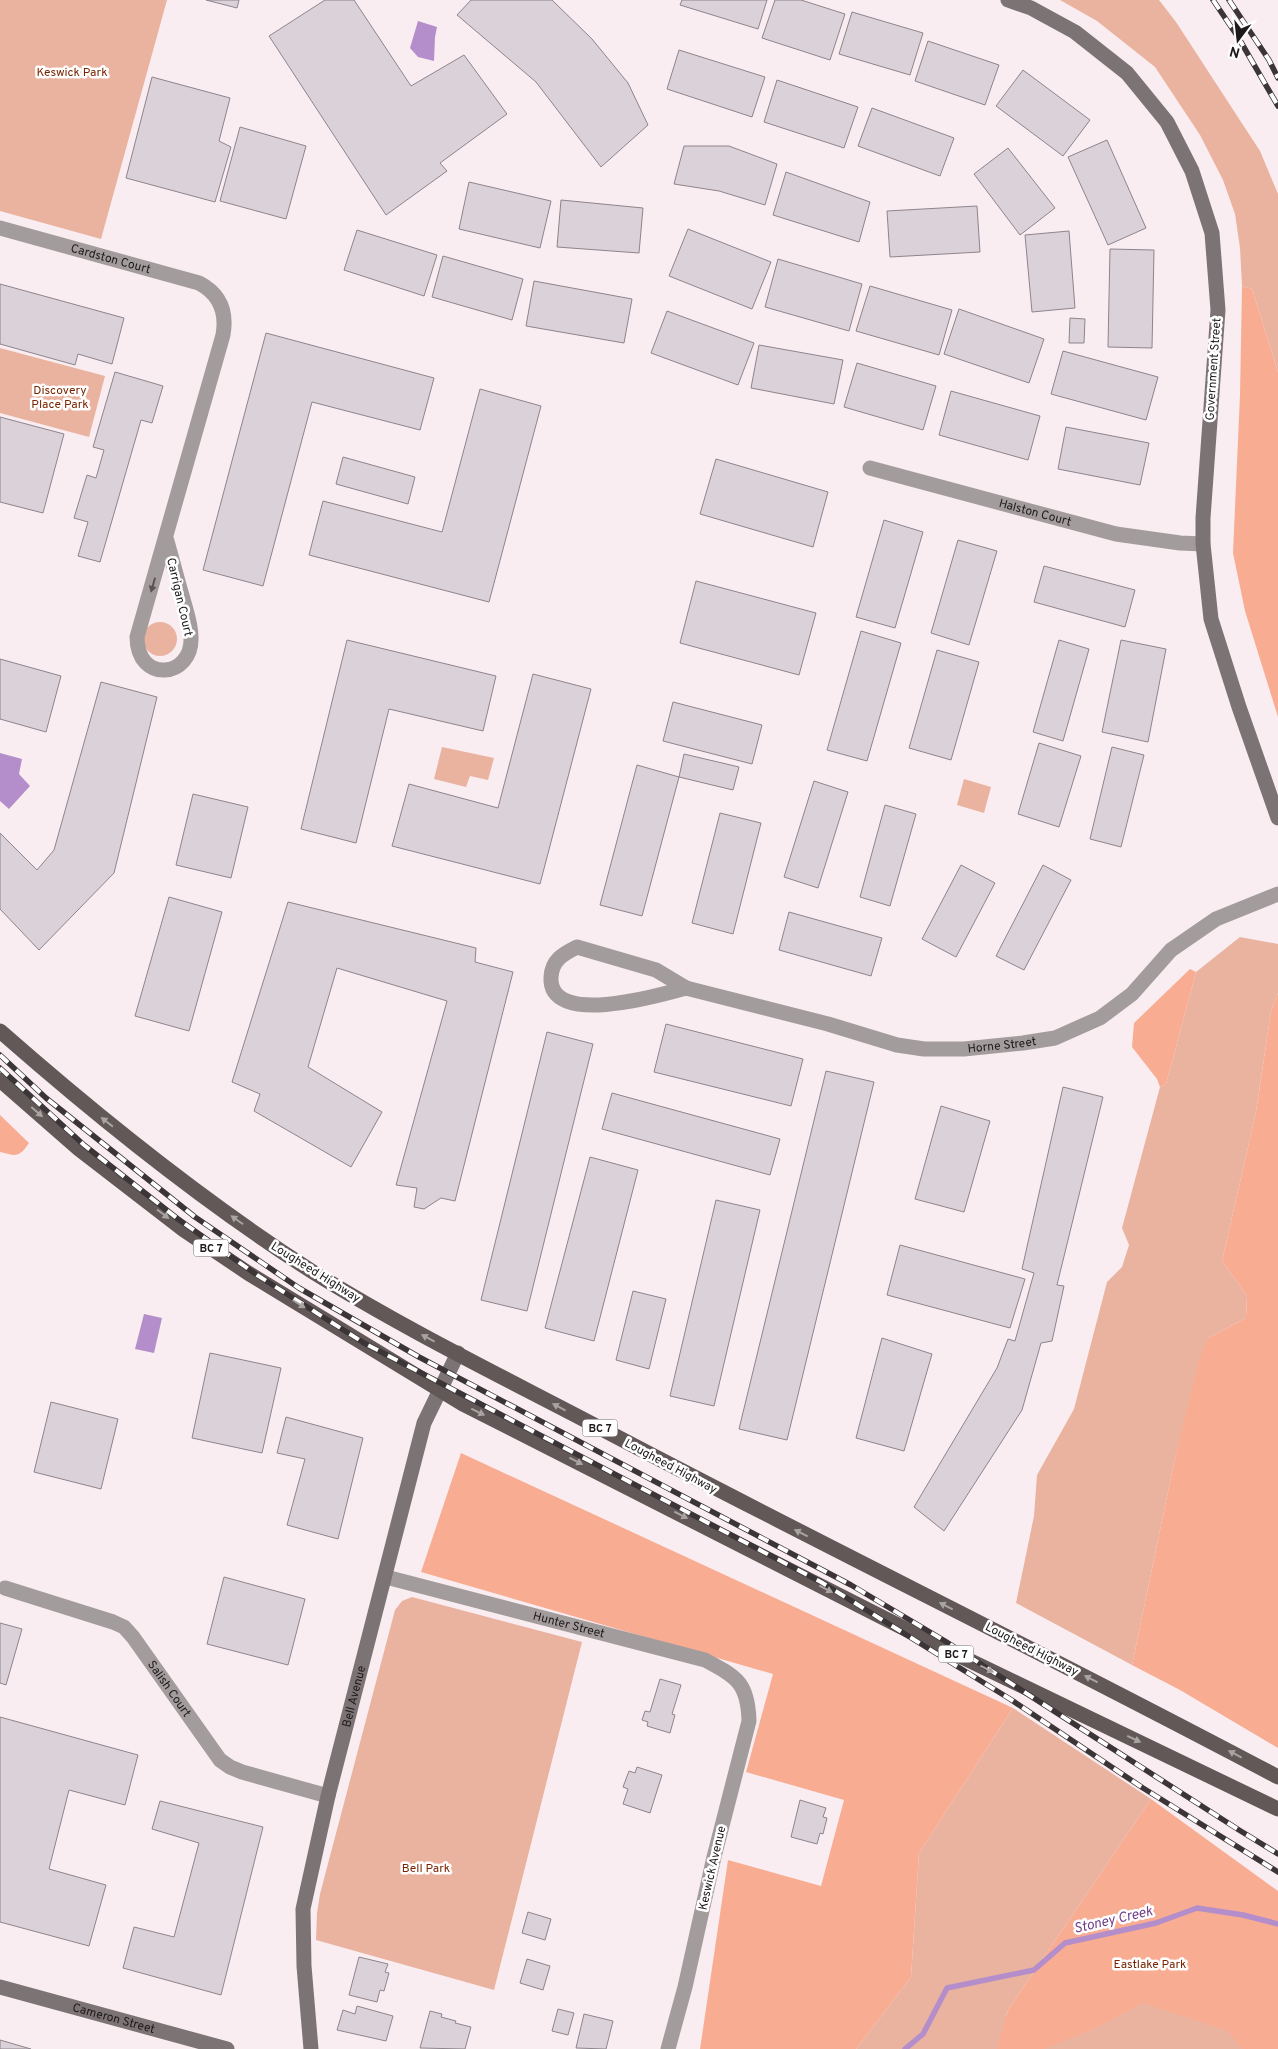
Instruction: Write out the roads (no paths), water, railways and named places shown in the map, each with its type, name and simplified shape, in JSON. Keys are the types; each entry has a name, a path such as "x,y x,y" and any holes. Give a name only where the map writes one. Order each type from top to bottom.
{"main road":[{"name":"Lougheed Highway","path":"0,1031 76,1098 183,1182 313,1271 350,1294 458,1354 742,1503 1168,1718 1278,1777"},
{"name":"BC 7","path":"0,1080 79,1149 184,1230 248,1273 463,1404 931,1642 1278,1809"}],"street":[{"name":"Government Street","path":"1008,0 1031,8 1075,32 1127,73 1167,122 1192,171 1212,233 1218,310 1202,518 1211,619 1242,717 1278,818"},
{"name":"Cardston Court","path":"0,228 199,283 218,298"},
{"name":"Carrigan Court","path":"166,538 191,637 188,655 177,668 160,671 146,664 137,649 137,637 223,335 224,316 218,298"},
{"name":"Halston Court","path":"870,468 1116,534 1180,543 1203,544"},
{"name":"Horne Street","path":"686,988 599,1006 570,1002 557,994 551,984 552,970 560,956 577,947 656,970 686,988 828,1024 897,1045 924,1049 964,1049 1023,1043 1055,1038 1100,1018 1132,994 1171,950 1178,945 1216,919 1278,894"},
{"name":"Bell Avenue","path":"310,2049 302,1909 328,1796 386,1577 424,1423 458,1354"},
{"name":"Hunter Street","path":"386,1577 705,1660 732,1674 744,1688"},
{"name":"Salish Court","path":"5,1588 114,1622 124,1627 220,1760 242,1772 328,1796"},
{"name":"Keswick Avenue","path":"668,2049 685,1987 714,1857 749,1721 749,1705 744,1688"},
{"name":"Cameron Street","path":"0,1987 227,2049"}],"waterway":[{"name":"Stoney Creek","path":"905,2049 923,2034 947,1988 1034,1970 1065,1943 1156,1923 1197,1908 1243,1915 1278,1924"}],"railway":[{"path":"1213,0 1238,37 1278,106"},
{"path":"1229,0 1269,60 1278,78"},
{"path":"0,1055 46,1098 195,1217 299,1288 419,1357 851,1585 945,1641 1278,1854"},
{"path":"0,1068 84,1145 178,1219 257,1275 364,1343 821,1582 1010,1699 1143,1788 1278,1872"}],"park label":[{"name":"Keswick Park","path":"72,72"},
{"name":"Discovery Place Park","path":"60,397"},
{"name":"Bell Park","path":"426,1868"},
{"name":"Eastlake Park","path":"1150,1964"}]}
